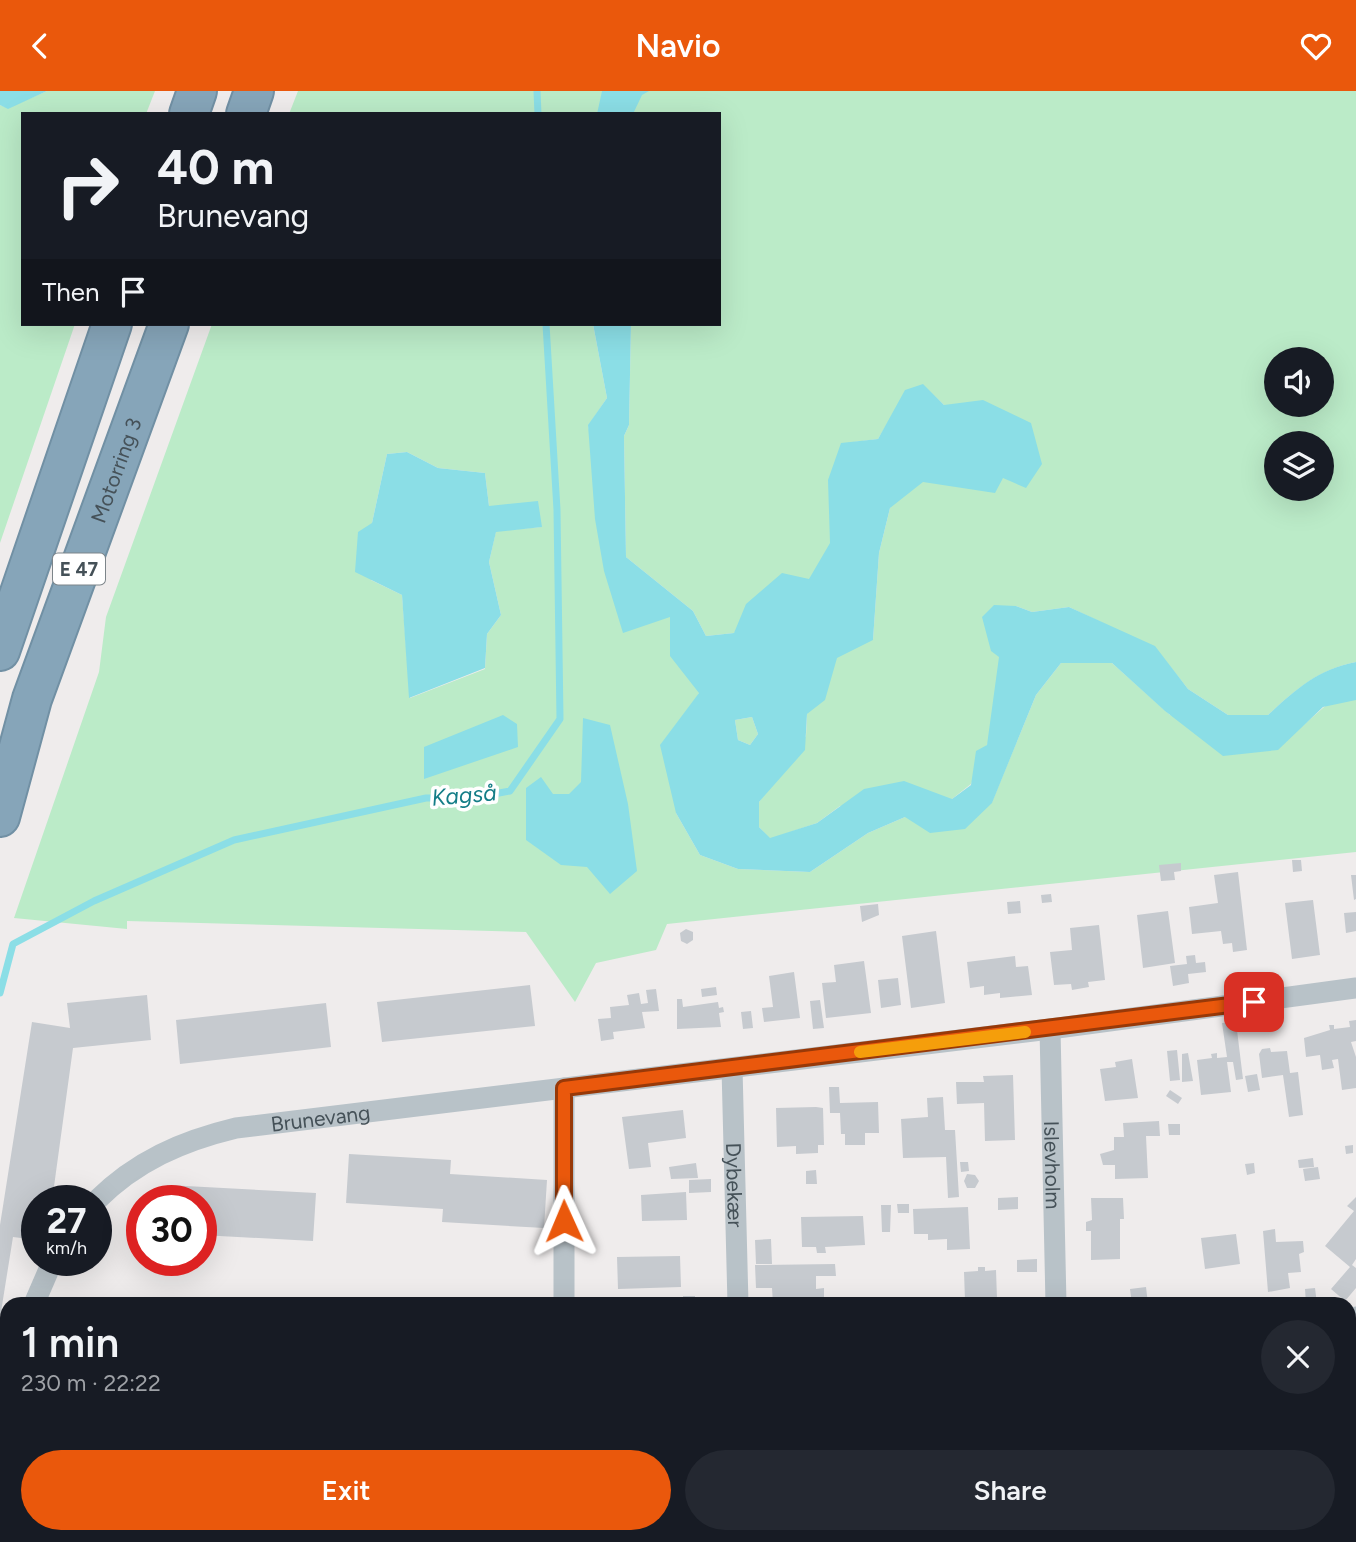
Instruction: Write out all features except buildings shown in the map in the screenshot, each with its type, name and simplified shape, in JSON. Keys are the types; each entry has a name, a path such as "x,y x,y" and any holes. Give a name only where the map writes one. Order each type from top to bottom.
{"highway":[{"path":"190,112 197,91"},
{"path":"247,112 254,91"},
{"name":"E 47","path":"0,651 112,326"},
{"name":"Motorring 3","path":"0,817 32,699 168,326"}],"street":[{"name":"Brunevang","path":"112,1186 125,1174 167,1150 225,1131 1050,1029 1356,988"},
{"name":"Islevholm","path":"1050,1029 1056,1297"},
{"name":"Dybekær","path":"732,1067 738,1297"},
{"path":"564,1088 565,1297"},
{"path":"37,1297 46,1276"}],"green space":[{"path":"47,91 155,91 147,112 21,112 21,326 74,326 0,543 0,105 8,108"},
{"path":"298,91 608,91 598,112 290,112"},
{"path":"640,91 1356,91 1356,662 1319,675 1268,715 1228,715 1188,689 1165,660 1126,634 1069,607 1032,612 1016,606 1002,708 971,784 952,799 840,806 817,823 770,839 759,827 759,802 806,736 807,714 843,640 873,640 879,553 890,508 944,405 923,385 888,422 878,439 854,442 828,571 809,580 734,633 706,636 693,611 626,557 624,436 629,425 631,326 721,326 721,112 634,112"},
{"path":"211,326 593,326 607,398 588,426 638,627 670,616 705,661 676,813 700,855 738,869 810,872 868,833 905,817 992,802 1036,695 1061,663 1112,663 1170,715 1283,743 1324,707 1356,688 1356,852 667,924 656,950 596,963 575,1002 526,932 127,921 127,929 14,918 99,672 106,617","holes":["407,452 438,468 485,473 489,506 541,527 496,531 489,562 501,615 487,634 485,669 410,698 402,595 371,580 372,523 387,454"]},
{"path":"752,717 758,734 750,745 738,740 735,720"}],"water":[{"path":"0,91 47,91 8,109 0,105"},
{"path":"602,91 649,91 642,95 634,112 597,112"},
{"path":"593,326 631,326 629,425 624,436 626,557 693,611 706,636 734,633 746,604 782,573 809,579 830,543 828,480 841,443 878,439 905,390 923,384 944,405 983,400 1031,423 1042,464 1026,488 1003,478 995,493 923,482 890,508 879,553 873,640 837,658 825,700 807,714 805,750 759,802 759,827 770,838 817,823 864,789 904,781 952,799 971,785 976,751 987,745 999,657 991,651 982,617 994,605 1016,606 1032,612 1069,607 1155,646 1188,689 1228,715 1268,715 1319,675 1356,662 1356,700 1323,707 1278,750 1223,756 1165,711 1112,663 1061,663 1036,695 992,803 965,829 930,833 905,817 868,833 810,872 738,869 700,855 676,813 660,745 699,693 670,656 670,617 623,633 604,571 595,519 588,425 607,398","holes":["752,717 758,734 750,745 738,740 735,720"]},
{"path":"407,452 438,468 485,473 489,506 538,501 542,527 496,532 489,562 501,615 487,634 485,668 409,698 402,595 355,572 358,532 372,523 387,454"},
{"path":"503,715 517,724 518,747 424,779 424,747"},
{"path":"583,718 610,725 628,804 637,871 610,894 587,867 561,865 526,840 526,788 541,777 553,794 569,794 581,782"}],"waterway":[{"name":"Kagså","path":"537,91 538,112"},
{"name":"Kagså","path":"0,993 13,944 94,901 234,840 426,798 473,798 510,791 560,719 557,510 546,326"}],"slow traffic":[{"path":"860,1052 1025,1032"}],"route":[{"path":"564,1221 564,1088 1254,1002"}]}
